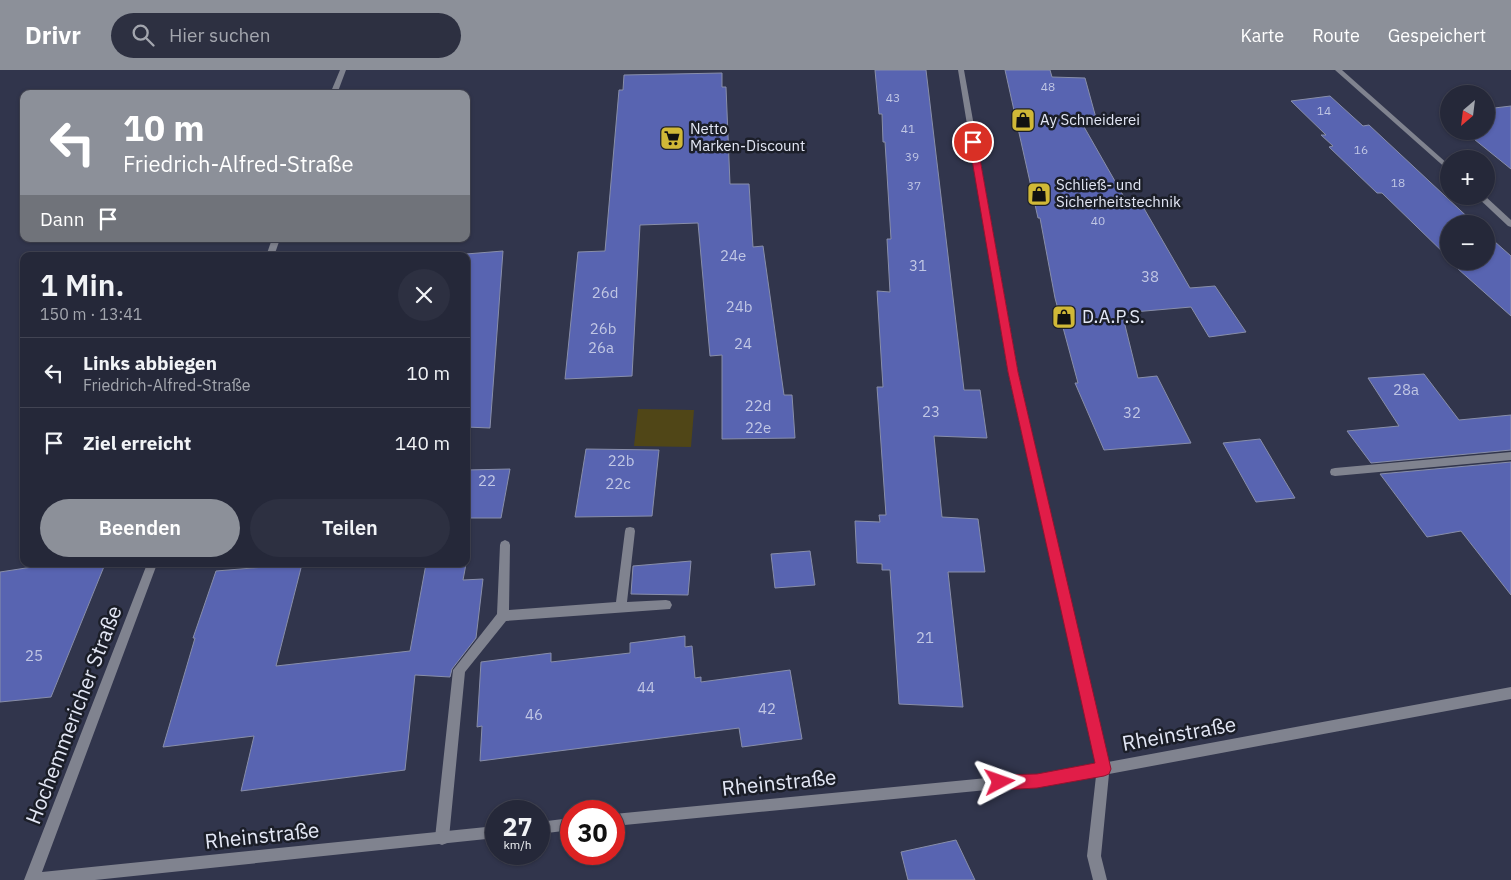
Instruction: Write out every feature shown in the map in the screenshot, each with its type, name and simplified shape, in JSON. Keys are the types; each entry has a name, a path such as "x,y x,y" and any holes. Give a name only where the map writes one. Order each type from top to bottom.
{"street":[{"path":"335,90 343,70"},
{"path":"961,70 1013,372 1104,769 1094,856 1100,880"},
{"path":"1338,70 1440,161"},
{"path":"1490,205 1511,224"},
{"path":"1335,472 1511,456"},
{"path":"621,607 630,531"},
{"path":"442,838 459,670 503,616 505,545"},
{"name":"Hochemmericher Straße","path":"32,880 151,567"},
{"path":"503,616 666,605"},
{"name":"Rheinstraße","path":"625,819 886,793 1018,781 1037,781 1511,693"},
{"name":"Rheinstraße","path":"32,880 485,833"}],"shaded area":[{"path":"638,409 694,410 691,447 634,446"}],"building":[{"path":"875,70 926,70 964,390 980,390 987,438 934,436 942,517 978,519 985,572 948,572 963,707 899,704 890,570 882,570 882,564 857,563 855,521 880,522 879,515 886,515 877,387 883,387 877,291 890,292 887,239 891,239 885,142 883,142 882,114 879,114"},
{"path":"1005,70 1050,70 1052,77 1085,78 1096,118 1079,118 1128,204 1142,205 1190,288 1215,286 1246,332 1209,337 1191,307 1122,313 1138,378 1157,376 1191,443 1104,450 1075,383 1078,383 1055,298 1040,218 1038,218"},
{"path":"722,73 722,87 726,87 730,184 749,184 753,247 763,246 784,395 792,395 795,438 722,439 722,355 710,356 698,223 640,225 632,376 565,379 578,252 605,251 619,90 623,90 624,75"},
{"path":"1330,96 1363,126 1369,125 1440,191 1440,205 1455,205 1465,215 1440,215 1440,249 1382,193 1377,193 1329,147 1333,146 1321,135 1326,135 1291,101"},
{"path":"1511,106 1511,169 1495,156 1495,150 1488,150 1475,140 1495,140 1495,108"},
{"path":"1495,242 1511,256 1511,316 1459,270 1495,270"},
{"path":"503,251 490,428 470,427 470,254"},
{"path":"1424,374 1459,420 1511,415 1511,450 1371,463 1347,431 1399,426 1368,378"},
{"path":"1260,439 1295,498 1256,502 1223,443"},
{"path":"586,449 659,450 652,516 575,517"},
{"path":"1511,462 1511,595 1461,531 1427,537 1380,474"},
{"path":"510,469 501,518 470,518 470,470"},
{"path":"810,551 815,585 775,588 771,554"},
{"path":"691,561 688,595 631,594 633,566"},
{"path":"32,567 104,567 51,697 0,702 0,572"},
{"path":"265,567 301,567 276,666 410,651 425,567 465,567 463,580 483,579 476,638 452,669 450,677 415,675 405,770 241,791 254,736 163,747 195,638 193,638 216,571"},
{"path":"685,636 685,647 692,646 695,678 701,677 701,682 790,670 802,739 742,747 739,728 480,761 482,726 477,727 481,662 551,653 551,662 630,653 630,643"},
{"path":"956,840 975,880 908,880 901,852"}],"place":[{"name":"Ay Schneiderei","path":"1023,120"},
{"name":"Netto Marken-Discount","path":"672,138"},
{"name":"Schließ- und Sicherheitstechnik","path":"1039,194"},
{"name":"D.A.P.S.","path":"1064,317"}],"route":[{"path":"973,142 1013,372 1104,769 1037,781 1000,782"}]}
